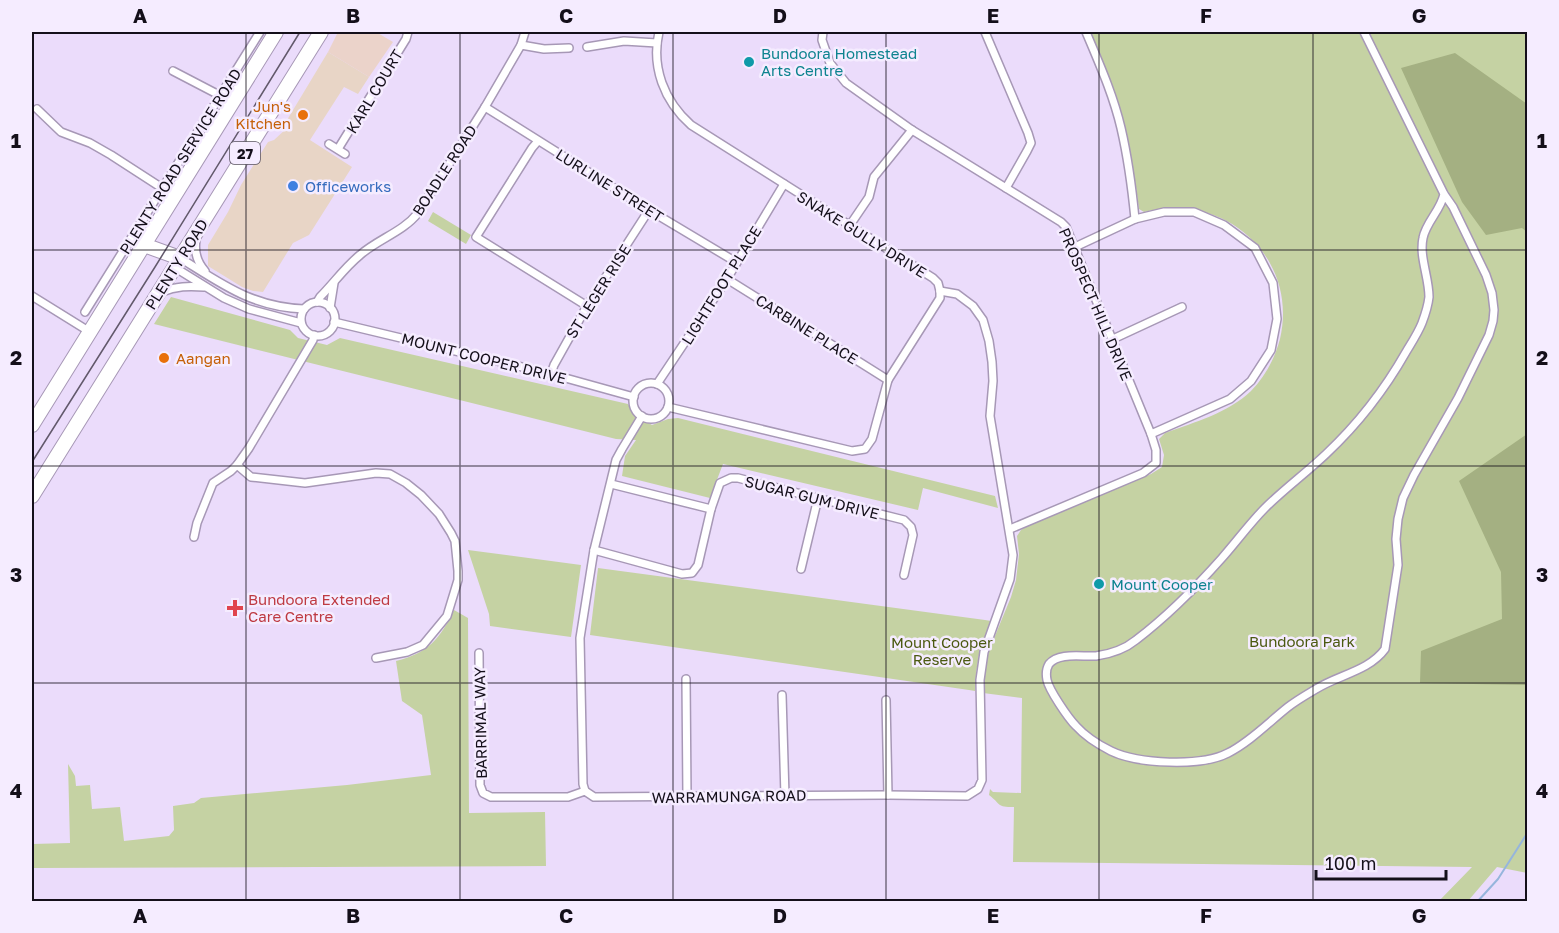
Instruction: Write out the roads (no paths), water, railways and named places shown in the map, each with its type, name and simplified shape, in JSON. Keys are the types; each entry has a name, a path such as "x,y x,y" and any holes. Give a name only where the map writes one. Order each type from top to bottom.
{"highway":[{"name":"27","path":"32,425 276,32"},
{"name":"PLENTY ROAD","path":"32,496 321,32"},
{"path":"144,244 177,263"}],"street":[{"name":"PLENTY ROAD SERVICE ROAD","path":"85,312 260,32"},
{"name":"KARL COURT","path":"338,150 406,39 408,32"},
{"name":"BOADLE ROAD","path":"317,302 359,255 412,220 485,107 521,45 525,32"},
{"name":"SNAKE GULLY DRIVE","path":"659,32 657,62 661,80 671,103 682,117 691,125 933,278 938,283 940,291 957,294 973,306 983,320 992,362 990,416 1013,555 1010,579 984,652 980,680 982,780 978,789"},
{"name":"PROSPECT HILL DRIVE","path":"823,32 822,40 830,63 846,83 912,130 1066,227 1151,434 1156,450 1156,463 1143,473 1010,529"},
{"path":"985,32 1031,143 1006,188"},
{"path":"1086,32 1103,72 1120,126 1131,180 1135,219"},
{"path":"1364,32 1486,275 1492,293 1494,310 1489,335 1403,498 1396,539 1398,565 1385,649 1371,663 1323,684 1291,704 1246,741 1217,758 1183,762 1136,759 1112,752 1076,726 1049,686 1046,670 1049,664 1057,658 1111,653 1135,641 1212,568 1265,508 1351,429 1395,371 1420,327 1429,293 1422,251 1423,234 1443,202 1444,194"},
{"path":"587,47 624,41 657,43"},
{"path":"521,45 544,49 569,48"},
{"path":"173,71 221,96"},
{"name":"LURLINE STREET","path":"485,107 736,262"},
{"path":"37,109 62,132 90,143 162,188"},
{"path":"850,225 869,197 874,177 912,130"},
{"path":"538,141 476,237 587,306"},
{"path":"330,144 345,154"},
{"name":"LIGHTFOOT PLACE","path":"657,384 727,279 784,184"},
{"name":"ST LEGER RISE","path":"551,374 587,306 649,210"},
{"path":"1075,247 1135,219 1164,212 1194,212 1224,225 1255,248 1273,283 1277,319 1271,350 1251,381 1230,399 1151,434"},
{"path":"199,228 195,244 196,255 208,276"},
{"path":"177,263 208,276 251,300 289,309 304,309"},
{"path":"177,263 207,288 224,298 249,309 301,322"},
{"name":"CARBINE PLACE","path":"727,279 888,380"},
{"path":"330,308 334,284"},
{"path":"157,294 187,286 207,288"},
{"path":"99,290 105,309"},
{"path":"668,407 852,451 865,449 872,439 888,380 938,300 940,291"},
{"path":"32,296 90,332"},
{"path":"317,302 326,304 334,317 329,331 319,335 306,331 301,322 304,309 307,305 317,302"},
{"path":"1113,339 1182,307"},
{"name":"MOUNT COOPER DRIVE","path":"334,322 551,374 634,397"},
{"path":"194,537 197,523 213,483 231,471 249,448 314,335"},
{"path":"657,384 668,396 668,407 666,412 652,419 642,416 636,409 634,397 641,387 657,384"},
{"path":"585,791 580,638 594,550 619,454 642,416"},
{"path":"237,465 251,477 304,483 376,473 390,474 421,495 439,514 451,532 459,571 447,616 423,645 407,652 376,658"},
{"name":"SUGAR GUM DRIVE","path":"594,550 681,574 692,573 698,566 711,509 720,483 730,478 738,478 907,521 913,530 913,535 904,575"},
{"path":"611,484 711,509"},
{"path":"801,569 818,498"},
{"name":"BARRIMAL WAY","path":"479,653 480,785 483,793"},
{"path":"686,679 687,797"},
{"path":"782,694 785,796"},
{"path":"886,700 888,795"},
{"name":"WARRAMUNGA ROAD","path":"483,793 491,797 568,798 585,791 594,797 967,795 978,789"}],"waterway":[{"path":"1477,902 1498,879 1528,832"}],"tram line":[{"path":"32,462 300,32"}],"place":[{"name":"Bundoora Homestead Arts Centre","path":"749,62"},
{"name":"Jun's Kitchen","path":"303,115"},
{"name":"Officeworks","path":"293,186"},
{"name":"Aangan","path":"164,358"},
{"name":"Mount Cooper","path":"1099,584"},
{"name":"Bundoora Extended Care Centre","path":"235,608"}],"park label":[{"name":"Bundoora Park","path":"1302,641"},
{"name":"Mount Cooper Reserve","path":"942,650"}]}
